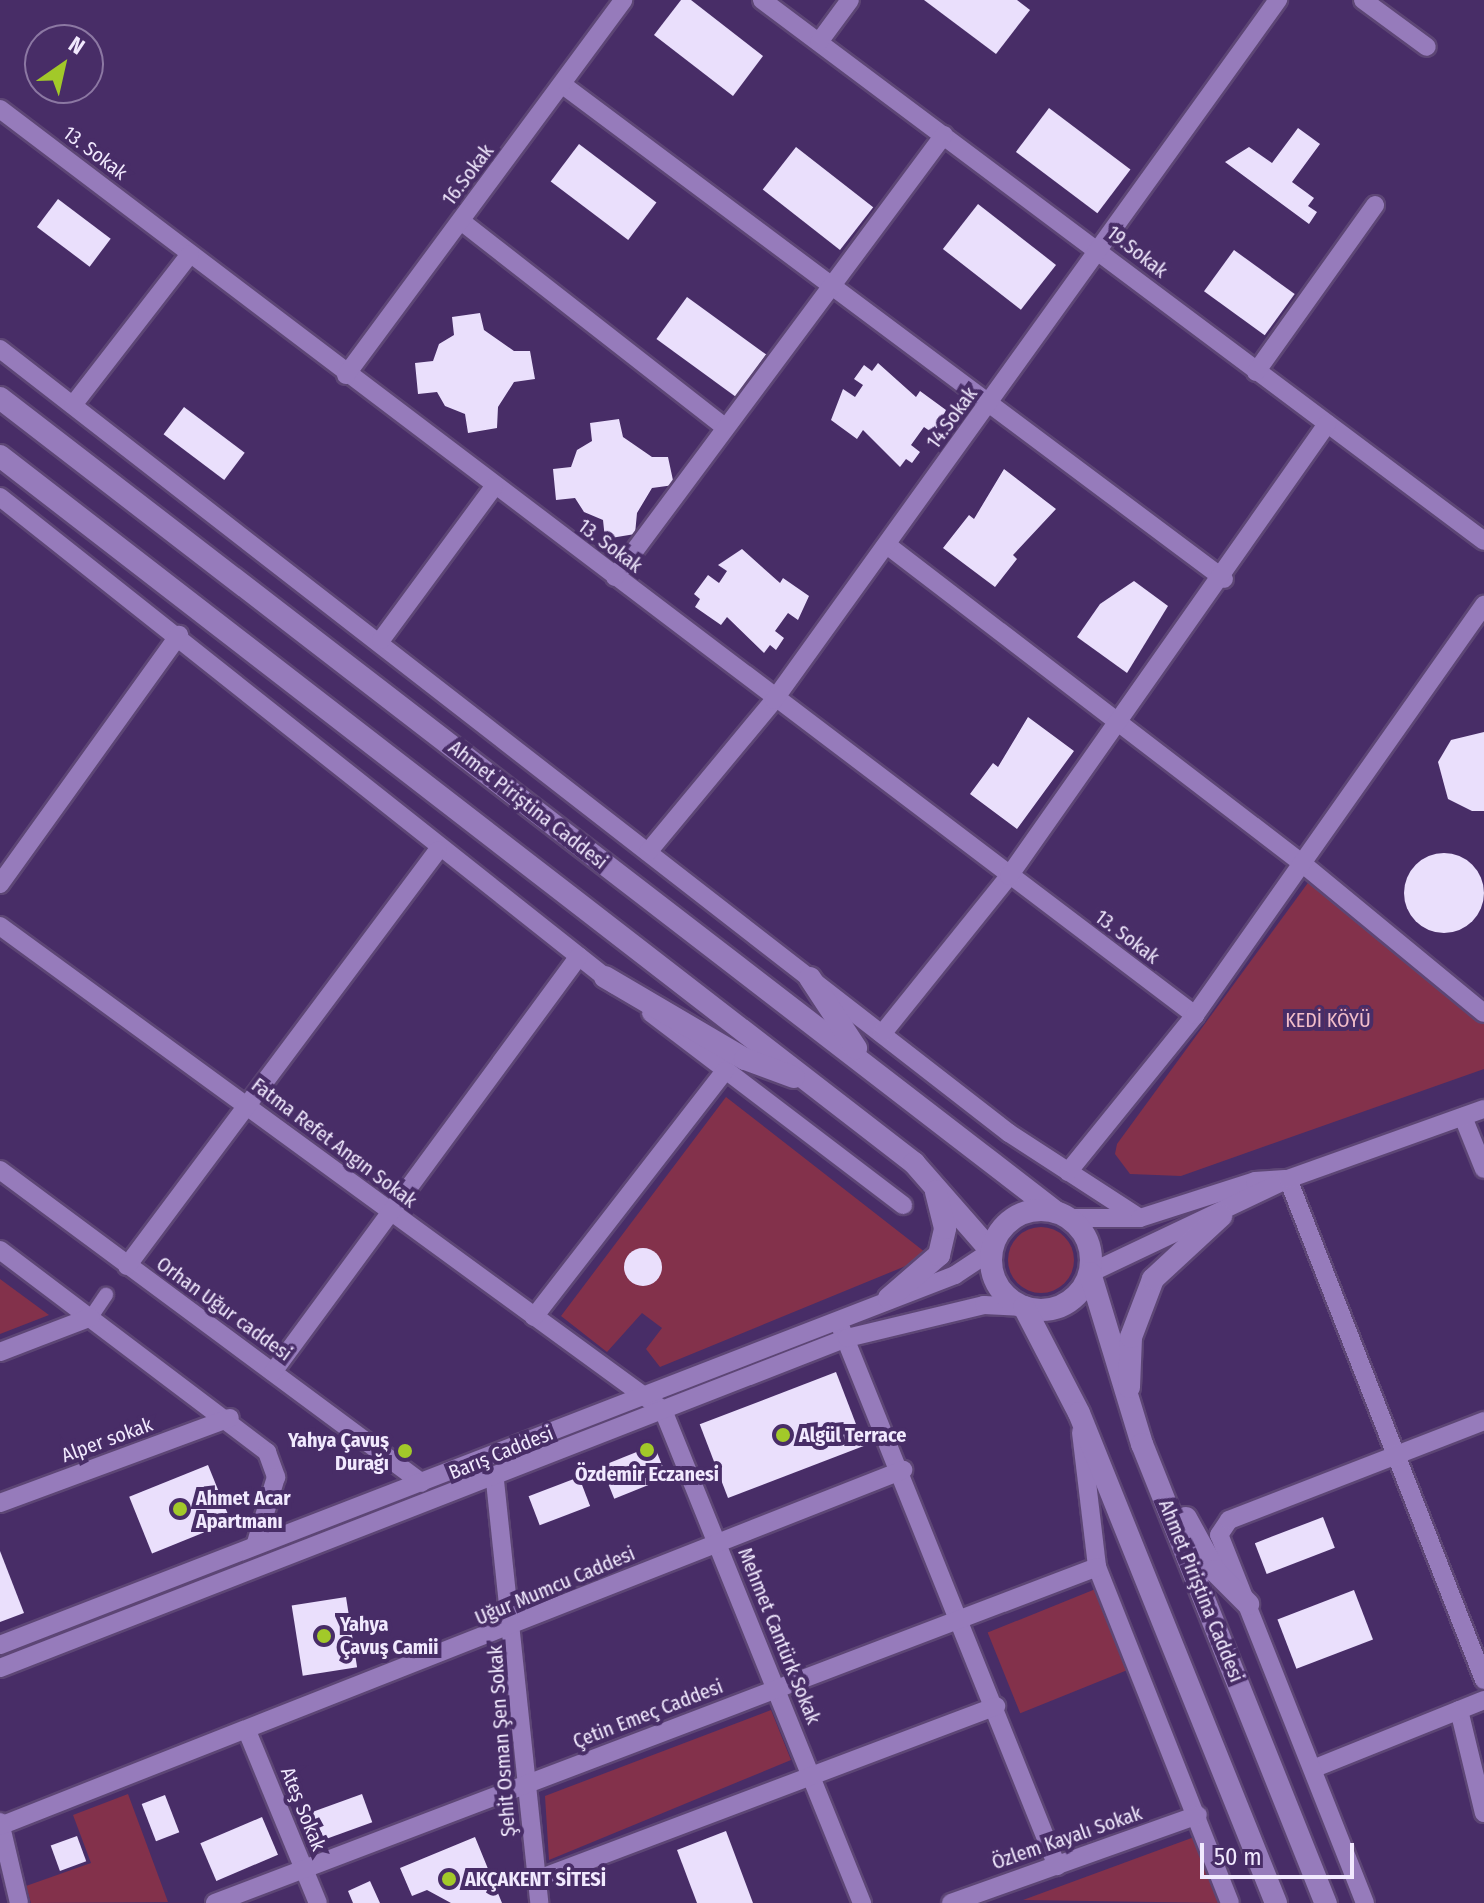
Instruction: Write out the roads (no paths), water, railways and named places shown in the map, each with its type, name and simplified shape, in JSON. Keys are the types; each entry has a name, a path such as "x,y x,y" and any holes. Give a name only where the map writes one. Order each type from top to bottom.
{"street":[{"name":"16.Sokak","path":"346,375 623,0"},
{"name":"19.Sokak","path":"762,0 1484,541"},
{"path":"819,42 850,0"},
{"name":"14.Sokak","path":"648,852 774,700 1278,0"},
{"path":"1363,0 1427,47"},
{"path":"563,85 992,401 1224,579"},
{"name":"13. Sokak","path":"0,109 774,700 1195,1015"},
{"path":"615,577 944,135"},
{"path":"1256,372 1375,205"},
{"path":"461,221 725,427"},
{"path":"73,405 190,254"},
{"path":"0,349 381,640 882,1034 1068,1172 1140,1218"},
{"name":"Ahmet Piriştina Caddesi","path":"0,398 1063,1215"},
{"path":"882,1034 1009,876 1224,579 1327,424"},
{"path":"0,456 814,1084 935,1186 991,1251 1000,1288 1024,1307 1079,1413 1276,1903"},
{"path":"381,640 494,487"},
{"path":"0,497 179,635 438,850 903,1205"},
{"path":"887,545 1303,864 1484,1013"},
{"path":"1068,1172 1195,1015 1484,605"},
{"path":"0,884 179,635"},
{"path":"127,1266 438,850"},
{"name":"Fatma Refet Angın Sokak","path":"0,926 641,1398"},
{"path":"273,1372 579,956"},
{"path":"605,977 745,1059 814,1084"},
{"path":"810,978 873,1071"},
{"path":"534,1317 725,1071"},
{"path":"1024,1307 1057,1308 1090,1273 1221,1216 1288,1179 1484,1109"},
{"path":"1463,1117 1484,1169"},
{"name":"Orhan Uğur caddesi","path":"0,1170 422,1483"},
{"path":"991,1251 1012,1219 1063,1215 1140,1218 1255,1181 1288,1179"},
{"path":"1288,1179 1394,1457 1484,1680"},
{"path":"889,1298 939,1255 945,1228 935,1186"},
{"path":"1063,1215 1089,1243 1090,1273"},
{"path":"1128,1405 1139,1306 1174,1254 1221,1216"},
{"path":"0,1250 230,1418 267,1452 276,1477 256,1543"},
{"name":"Barış Caddesi","path":"0,1645 256,1543 422,1483 889,1298 955,1275 991,1251"},
{"name":"Ahmet Piriştina Caddesi","path":"1090,1273 1128,1405 1326,1903"},
{"path":"0,1352 91,1317 106,1295"},
{"name":"Barış Caddesi","path":"0,1668 495,1481 663,1410 847,1338 984,1305 1024,1307"},
{"path":"836,1319 903,1470 1057,1866"},
{"path":"641,1398 663,1410"},
{"name":"Mehmet Cantürk Sokak","path":"663,1410 862,1903"},
{"path":"1079,1413 1097,1567 1198,1815 1230,1903"},
{"name":"Alper sokak","path":"0,1503 230,1418"},
{"path":"1365,1903 1315,1768 1219,1535 1229,1520 1484,1421"},
{"name":"Uğur Mumcu Caddesi","path":"1,1825 516,1628 716,1541 903,1470"},
{"path":"1155,1477 1178,1499 1215,1571 1248,1604"},
{"name":"Şehit Osman Şen Sokak","path":"495,1481 516,1628 526,1783 539,1903"},
{"name":"Çetin Emeç Caddesi","path":"215,1903 1097,1567"},
{"path":"1315,1768 1484,1700"},
{"path":"536,1880 996,1706"},
{"path":"1459,1710 1484,1813"},
{"name":"Ateş Sokak","path":"247,1731 318,1903"},
{"name":"Özlem Kayalı Sokak","path":"951,1903 1000,1894 1057,1866 1198,1815"},
{"path":"1,1825 19,1903"}],"place":[{"name":"Algül Terrace","path":"783,1435"},
{"name":"Özdemir Eczanesi","path":"647,1450"},
{"name":"Yahya Çavuş Durağı","path":"405,1451"},
{"name":"Ahmet Acar Apartmanı","path":"180,1509"},
{"name":"Yahya Çavuş Camii","path":"324,1636"},
{"name":"AKÇAKENT SİTESİ","path":"449,1879"}],"park label":[{"name":"KEDİ KÖYÜ","path":"1328,1020"}]}
